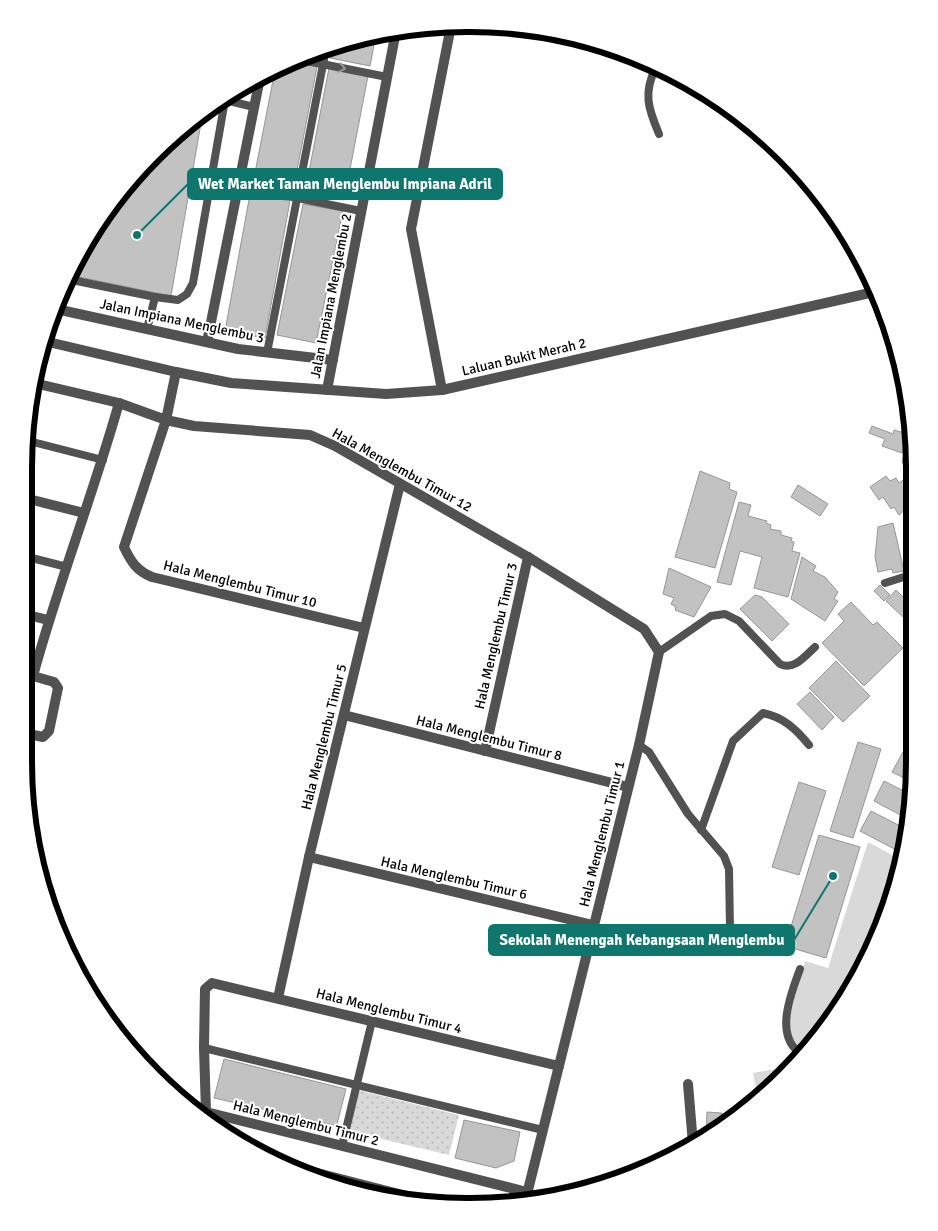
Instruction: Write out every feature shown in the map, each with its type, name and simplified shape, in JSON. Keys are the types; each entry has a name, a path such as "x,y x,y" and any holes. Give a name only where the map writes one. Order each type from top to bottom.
{"street":[{"path":"442,390 411,229 450,33"},
{"name":"Jalan Impiana Menglembu 2","path":"327,390 394,39"},
{"path":"207,342 258,87"},
{"name":"Laluan Bukit Merah 2","path":"51,343 231,383 386,394 442,390 868,293"},
{"name":"Jalan Impiana Menglembu 3","path":"63,311 238,349 332,360"},
{"path":"166,420 176,372"},
{"name":"Hala Menglembu Timur 12","path":"41,384 119,403 166,420 194,426 310,435 335,446 528,557 644,629 659,652"},
{"path":"32,666 67,567 119,403"},
{"name":"Hala Menglembu Timur 10","path":"166,420 124,547 132,564 142,573 152,577 364,628"},
{"name":"Hala Menglembu Timur 5","path":"278,998 308,857 400,484"},
{"path":"32,500 84,513"},
{"name":"Hala Menglembu Timur 3","path":"485,751 528,557"},
{"path":"32,616 48,620"},
{"name":"Hala Menglembu Timur 1","path":"527,1195 628,788 659,652"},
{"path":"32,676 54,682 58,688 49,731 43,737 32,735"},
{"name":"Hala Menglembu Timur 8","path":"344,715 628,788"},
{"name":"Hala Menglembu Timur 6","path":"308,857 593,925"},
{"name":"Hala Menglembu Timur 4","path":"212,983 559,1066"},
{"name":"Hala Menglembu Timur 2","path":"206,1110 204,1048 206,989 212,983"},
{"path":"688,1084 693,1136"},
{"name":"Hala Menglembu Timur 2","path":"215,1117 342,1146 527,1195"},
{"path":"342,1179 380,1189"}],"lane":[{"path":"267,352 324,58"},
{"path":"313,62 387,77"},
{"path":"653,74 647,87 651,116 659,134"},
{"path":"234,101 254,107"},
{"path":"76,281 178,300 187,294 193,283 223,108"},
{"path":"238,186 361,211"},
{"path":"147,329 156,297"},
{"path":"33,442 102,460"},
{"path":"32,558 67,567"},
{"path":"885,583 906,576"},
{"path":"659,652 711,616 725,614 739,621 780,664 786,667 794,665 815,647"},
{"path":"701,830 733,741 763,713 776,715 789,724 809,745"},
{"path":"638,745 649,752 701,830 724,856 729,869 730,929"},
{"path":"796,1051 790,1042 786,1019 790,998 800,969"},
{"path":"342,1146 372,1021"},
{"path":"204,1048 543,1130"}],"shaded area":[{"path":"868,842 895,856 882,902 872,929 847,980 832,1005 799,1047 789,1033 790,1016 805,961 828,968"},
{"path":"781,1068 756,1090 753,1073"},
{"path":"357,1090 459,1115 449,1155 348,1131"}],"building":[{"path":"374,43 370,66 330,58 330,56"},
{"path":"305,65 317,67 293,191 253,183 273,79"},
{"path":"329,68 368,76 344,200 305,192"},
{"path":"201,125 171,296 78,277 106,226 123,203 160,160"},
{"path":"250,194 290,201 265,338 225,331"},
{"path":"303,204 343,211 316,343 277,335"},
{"path":"872,426 893,434 894,430 904,433 905,443 902,453 882,446 885,439 869,433"},
{"path":"905,447 906,463 902,463"},
{"path":"700,471 730,483 729,489 737,492 715,568 675,557"},
{"path":"886,476 890,481 896,478 899,483 903,480 906,485 906,509 899,515 894,507 891,509 883,497 879,500 870,487"},
{"path":"798,485 828,504 820,516 791,497"},
{"path":"739,502 751,505 748,516 767,521 766,523 771,525 770,529 781,531 781,535 792,538 791,541 794,542 792,551 800,553 788,597 754,588 762,557 740,551 731,585 717,582"},
{"path":"893,523 904,571 893,573 892,569 878,572 875,557 878,527"},
{"path":"802,557 816,566 813,571 825,577 838,592 834,599 838,601 825,621 791,599"},
{"path":"669,568 711,587 694,617 675,610 676,607 671,604 674,598 663,594"},
{"path":"880,585 890,595 884,601 874,591"},
{"path":"896,590 906,600 906,618 905,619 886,601"},
{"path":"755,595 762,597 789,624 772,641 740,609"},
{"path":"851,602 873,625 877,622 903,648 864,686 822,643 844,621 838,614"},
{"path":"836,661 870,696 843,722 809,688"},
{"path":"810,692 834,717 822,730 797,704"},
{"path":"858,742 881,749 853,838 830,831"},
{"path":"903,752 906,754 905,779 892,772"},
{"path":"884,781 905,791 902,816 874,801"},
{"path":"799,782 826,791 799,875 772,867"},
{"path":"871,811 901,826 896,850 860,831"},
{"path":"819,835 860,847 826,958 785,946"},
{"path":"224,1059 346,1089 337,1124 333,1125 214,1098"},
{"path":"707,1112 722,1113 722,1118 706,1128"},
{"path":"464,1120 520,1132 514,1161 496,1168 455,1158"}],"place":[{"name":"Wet Market Taman Menglembu Impiana Adril","path":"137,235"},
{"name":"Sekolah Menengah Kebangsaan Menglembu","path":"833,876"}]}
